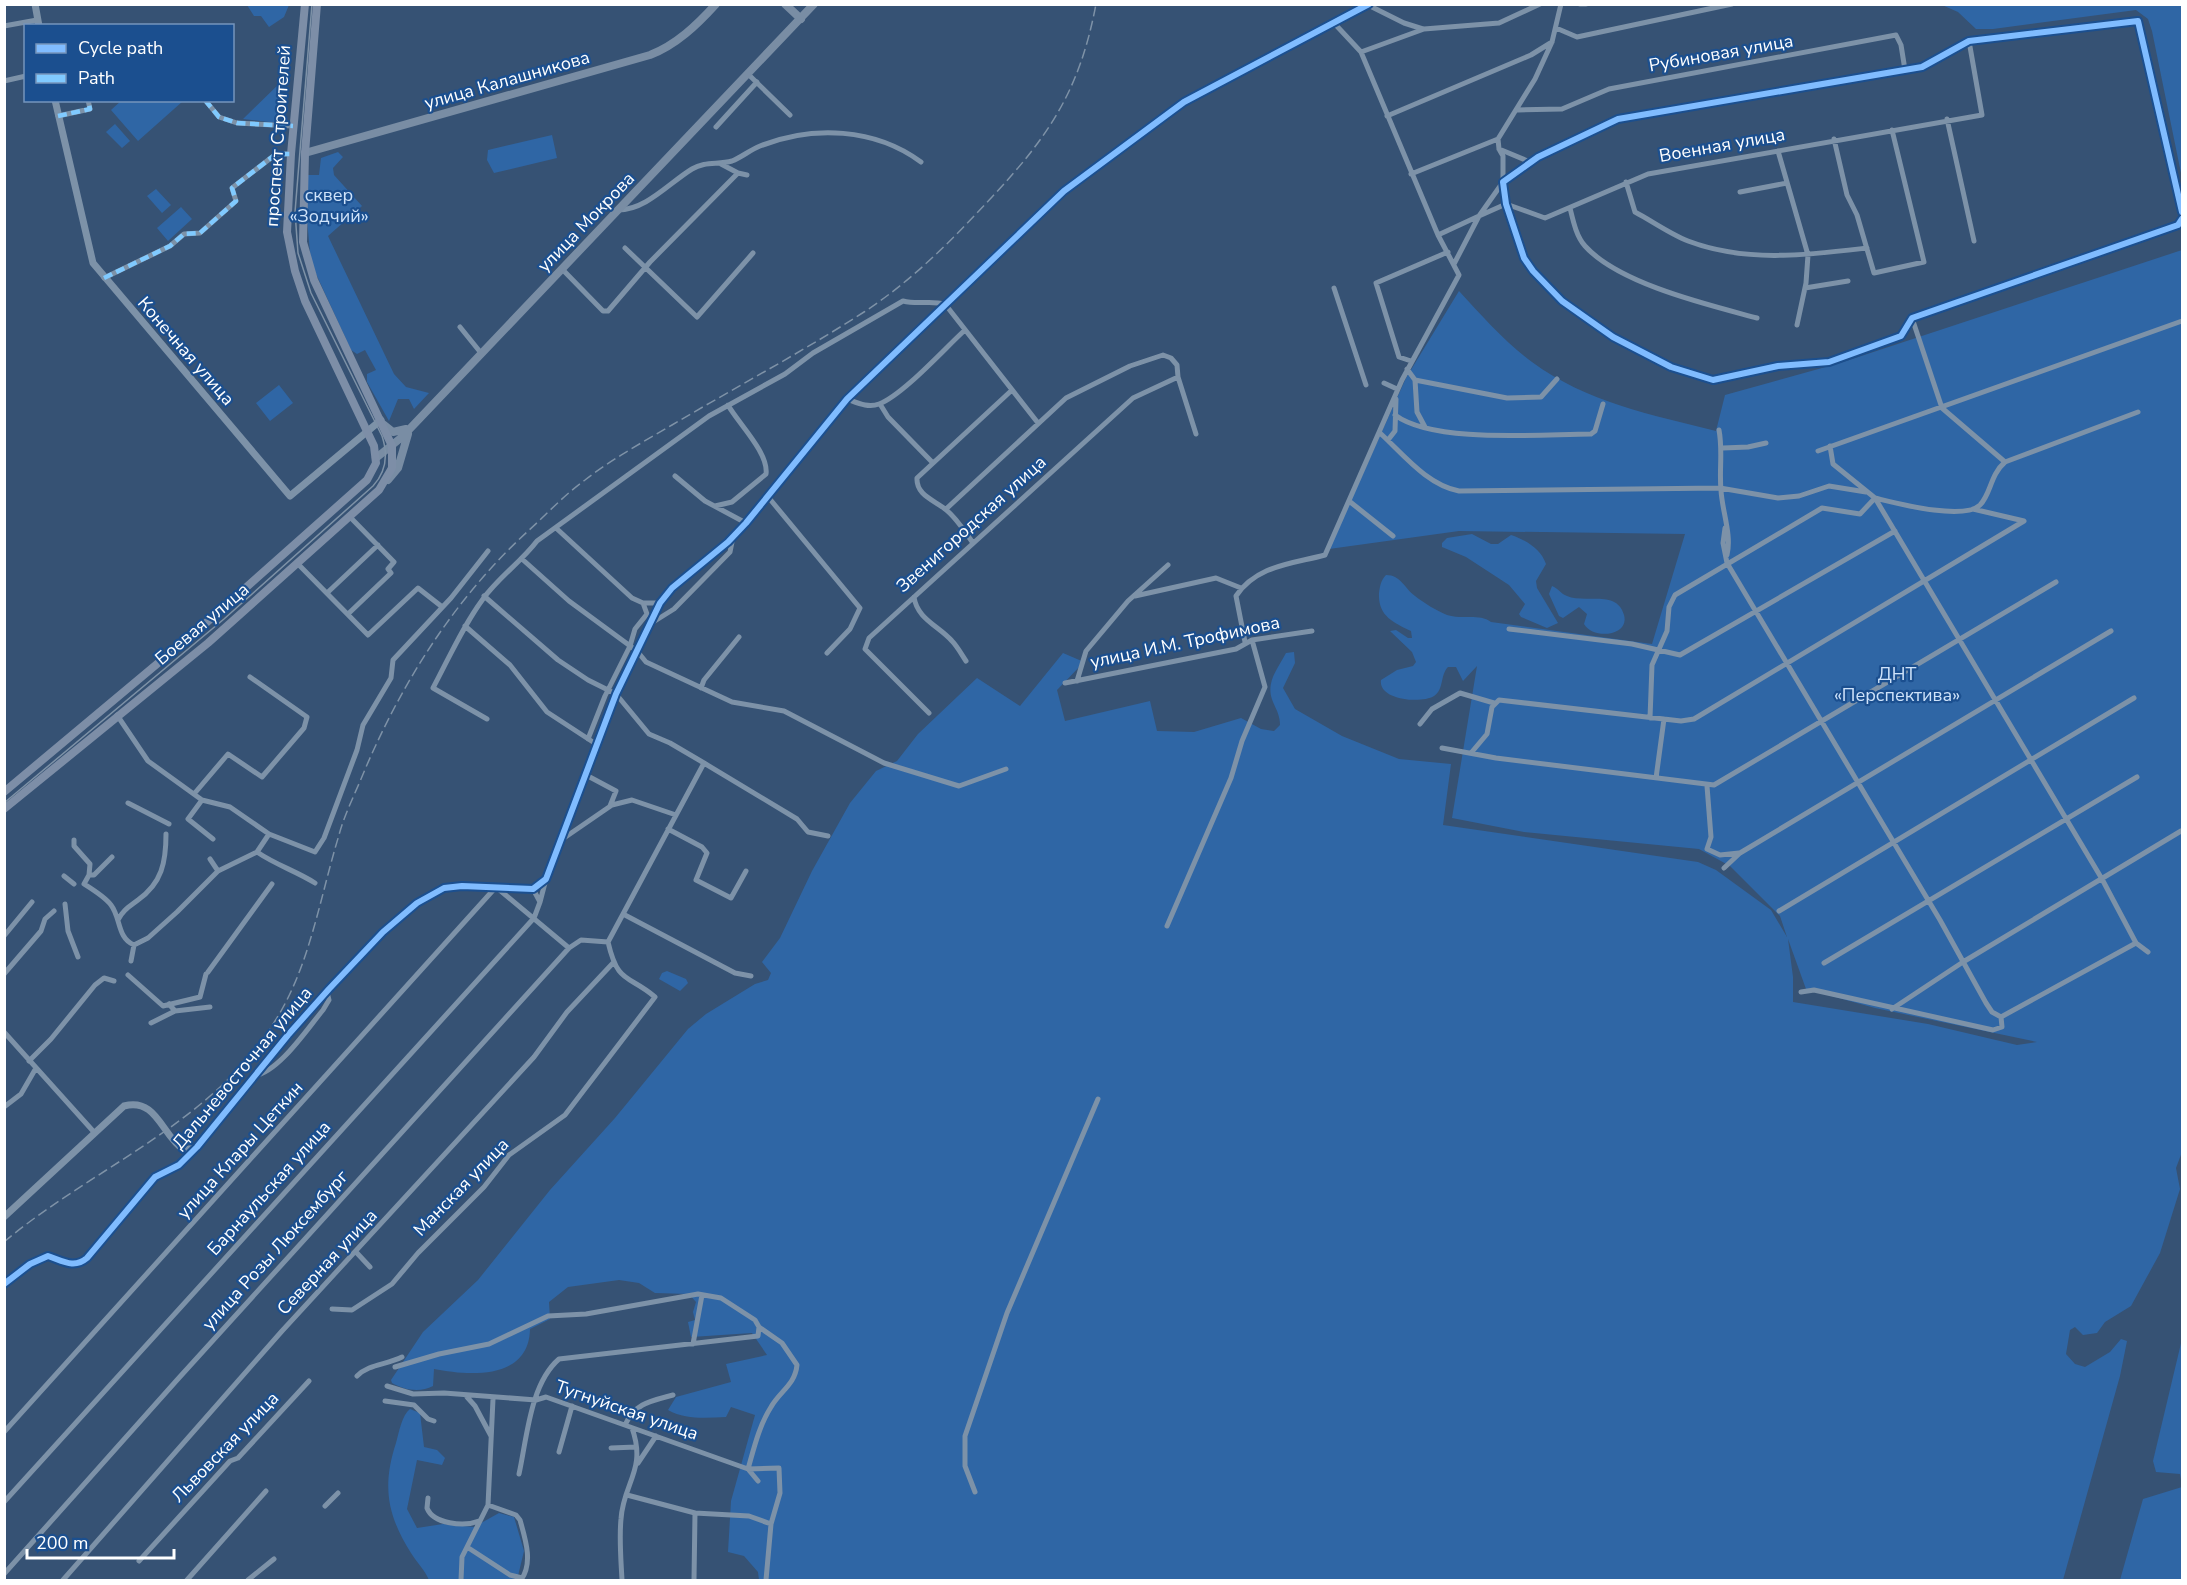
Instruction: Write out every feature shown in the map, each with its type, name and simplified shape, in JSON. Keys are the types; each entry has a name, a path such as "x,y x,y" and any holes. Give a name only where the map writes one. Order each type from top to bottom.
{"main road":[{"name":"проспект Строителей","path":"305,4 293,126 287,232 295,271 305,301 368,430 376,463"},
{"name":"проспект Строителей","path":"318,4 301,229 308,266 392,446"},
{"name":"улица Калашникова","path":"305,153 650,55 665,49 716,4"},
{"path":"785,4 801,19"},
{"name":"улица Мокрова","path":"376,463 814,4"},
{"path":"381,420 393,432 402,432 413,425"},
{"path":"383,487 398,468 403,442 413,425"},
{"name":"Боевая улица","path":"4,809 117,715 208,644 383,487 392,468 392,446"},
{"name":"Боевая улица","path":"4,792 109,705 333,511 367,480 376,463"},
{"path":"109,705 117,715"}],"street":[{"path":"1361,52 1424,29 1499,23 1540,4"},
{"path":"1411,174 1498,139 1518,110 1552,42 1561,4"},
{"path":"1580,4 1586,4"},
{"path":"1556,28 1577,37 1732,4"},
{"path":"4,26 38,22 35,5"},
{"path":"496,887 533,889 546,879 564,838 596,744 616,694 660,603 672,588 733,537 769,498 847,399 1053,200 1153,123 1211,87 1368,5 1404,23 1424,29"},
{"path":"1454,264 1479,216 1503,182 1530,162 1567,141 1618,119 1922,67 1969,41 2138,21 2182,212"},
{"path":"1245,642 1236,596 1250,579 1277,566 1325,555 1407,369 1459,275 1437,235 1361,52 1334,23"},
{"name":"Рубиновая улица","path":"1518,110 1562,109 1609,89 1896,35 1901,45 1905,69"},
{"name":"Военная улица","path":"1506,204 1545,218 1648,174 1947,119 1982,115 1969,41"},
{"path":"1388,116 1531,55 1552,42"},
{"path":"748,74 790,115"},
{"path":"4,81 24,76"},
{"path":"716,127 757,82"},
{"name":"Конечная улица","path":"55,102 93,263 104,279 290,496 381,420"},
{"path":"58,116 90,109 88,102"},
{"path":"207,102 219,117 237,123 293,126"},
{"path":"1947,119 1974,241"},
{"path":"1834,139 1847,195 1857,215 1874,273 1924,262 1892,130"},
{"path":"618,210 631,210 642,204 700,165 735,160 768,143 844,132 872,137 909,153 921,162"},
{"path":"1498,139 1498,149 1503,156 1506,204 1524,258 1533,270 1562,301 1613,337 1671,367 1713,380 1778,366 1829,362 1852,355 1901,336 1912,318 2178,225 2182,219"},
{"path":"1498,149 1530,162"},
{"path":"1778,151 1808,255 1805,288 1797,325"},
{"name":"улица Калашникова","path":"291,154 305,153"},
{"path":"104,279 170,246 184,234 200,233 236,201 232,188 276,154 291,154"},
{"path":"719,163 747,175"},
{"path":"562,269 606,312 685,225 738,173"},
{"path":"1626,182 1635,212 1687,241 1731,252 1788,256 1867,248"},
{"path":"1740,192 1787,183"},
{"path":"1437,235 1506,204"},
{"path":"1570,208 1584,246 1605,261 1674,296 1757,318"},
{"path":"625,248 697,317 753,253"},
{"path":"1411,361 1399,357 1376,283 1448,252"},
{"path":"1805,288 1848,281"},
{"path":"1334,288 1366,385"},
{"path":"487,719 433,688 465,626 484,596 537,541 709,416 785,374 813,353 903,301 919,305 934,302 945,304 1038,423"},
{"path":"1912,318 1942,408 2005,462"},
{"path":"1818,451 2182,321"},
{"path":"460,327 481,353"},
{"path":"847,399 866,406 880,404 908,383 965,330"},
{"path":"946,509 1066,398 1130,366 1163,355 1171,358 1177,365 1178,377 1196,434"},
{"path":"1407,369 1415,380 1417,412 1425,427"},
{"name":"Звенигородская улица","path":"929,713 865,649 869,638 914,597 938,579 973,543 1133,398 1178,377"},
{"path":"1415,380 1507,398 1541,397 1557,379"},
{"path":"1384,382 1396,392"},
{"path":"973,543 946,509 932,502 917,484 920,473 1012,390"},
{"path":"1388,440 1395,431 1396,392"},
{"path":"880,404 888,417 932,462"},
{"path":"1395,415 1407,423 1437,432 1591,434 1595,431 1603,404"},
{"path":"715,506 732,502 766,474 767,467 758,447 728,405"},
{"path":"1973,509 1982,503 1992,476 2005,462 2138,412"},
{"path":"1719,430 1722,448 1720,488 1725,528 1723,543 1727,560 1992,1012 2001,1017"},
{"path":"1380,433 1431,479 1445,488 1459,491 1720,488 1778,498 1799,496 1829,486 1917,508 1973,509 2022,518 2024,521 1687,722 1499,700 1494,703 1460,693 1432,709 1420,724"},
{"path":"1722,448 1748,447 1766,443"},
{"path":"1830,446 1833,464 1873,496 1895,531 2029,760 2102,879 2136,943 2148,952"},
{"path":"675,476 715,506 746,523"},
{"path":"1650,717 1653,665 1667,631 1669,607 1675,595 1727,560 1822,508 1860,514 1873,496"},
{"path":"769,498 860,608 850,629 827,653"},
{"path":"1349,501 1393,536"},
{"path":"732,502 736,517"},
{"path":"348,614 391,573 388,569 394,562 350,517"},
{"path":"556,528 633,598 643,603 660,603"},
{"path":"1509,629 1632,644 1680,655 1895,531"},
{"path":"650,625 674,609 730,552 733,537"},
{"path":"327,593 378,545"},
{"path":"117,715 148,761 202,800 230,807 269,834 311,852 318,849 357,750 363,725 391,678 391,664 441,606 451,598 488,551"},
{"path":"522,559 569,601 637,651 646,662 732,702 784,711 884,763 958,786 1005,769"},
{"path":"298,564 368,635 418,588 441,606"},
{"path":"1077,681 1086,651 1134,596 1168,565"},
{"path":"1134,596 1216,578 1241,588"},
{"path":"1442,748 1707,786 1714,785 2056,582"},
{"path":"484,596 558,660 616,694 649,734 670,743 797,819 808,832 828,836"},
{"path":"914,597 915,605 926,619 952,640 966,661"},
{"path":"588,739 630,646 635,628 647,614 643,603"},
{"path":"465,626 510,666 547,712 596,744"},
{"name":"улица И.М. Трофимова","path":"1065,683 1236,649 1252,640 1312,630"},
{"path":"1724,868 1740,853 2111,631"},
{"path":"701,688 704,680 739,637"},
{"path":"1167,926 1231,778 1242,741 1265,687 1252,640"},
{"path":"194,794 228,754 262,777 304,728 307,717 250,677"},
{"path":"1779,910 2134,698"},
{"path":"1471,753 1488,734 1494,703"},
{"path":"1656,778 1664,719"},
{"path":"613,963 608,942 704,763"},
{"path":"586,775 616,791 610,806"},
{"path":"1824,963 2137,777"},
{"path":"1707,786 1710,837 1707,849 1720,855 1740,853"},
{"path":"202,800 188,819 213,839"},
{"path":"564,838 610,806 632,800 676,815"},
{"path":"128,802 169,824"},
{"path":"668,830 702,847 707,853 696,880 731,898 746,871"},
{"path":"1892,1009 1963,962 2181,831"},
{"path":"118,920 122,911 140,899 162,874 166,856 166,834"},
{"path":"134,945 148,938 218,871 257,852 269,834"},
{"path":"74,840 74,846 90,864 89,875 84,884 111,906 118,920 121,934 134,945"},
{"path":"257,852 282,868 297,871 315,883"},
{"path":"89,875 94,875 112,857"},
{"path":"210,859 218,871"},
{"path":"64,876 74,884"},
{"name":"Барнаульская улица","path":"4,1502 534,918 546,879"},
{"path":"128,975 136,979 163,1006 200,997 207,973 272,884"},
{"path":"496,887 569,948 581,940 608,942"},
{"name":"Дальневосточная улица","path":"4,1284 30,1264 48,1256 72,1265 80,1264 155,1177 179,1165 197,1147 254,1076 327,992 383,932 417,903 444,888 496,887"},
{"name":"улица Клары Цеткин","path":"4,1432 496,887"},
{"path":"533,889 540,902"},
{"path":"4,936 32,902"},
{"path":"65,904 68,931 78,957"},
{"path":"4,974 41,931 45,919 54,911"},
{"path":"623,914 735,973 751,976"},
{"path":"2001,1017 2136,943"},
{"path":"131,961 134,945"},
{"name":"улица Розы Люксембург","path":"4,1574 569,948"},
{"name":"Манская улица","path":"332,1309 352,1310 392,1284 418,1253 484,1186 509,1155 565,1115 655,997 627,980 613,963"},
{"name":"Северная улица","path":"63,1581 282,1331 534,1057 567,1012 613,963"},
{"path":"29,1061 51,1039 95,985 104,978 114,981"},
{"path":"1801,992 1814,990 1993,1030 2002,1027 2001,1017"},
{"path":"169,1004 175,1011"},
{"path":"151,1023 175,1011 210,1007"},
{"path":"4,1032 93,1131"},
{"path":"4,1107 21,1094 36,1068"},
{"path":"975,1492 965,1466 965,1436 1007,1313 1098,1099"},
{"name":"Дальневосточная улица","path":"4,1217 93,1131 124,1106 137,1104 152,1112 177,1146 184,1150 197,1147"},
{"name":"Дальневосточная улица","path":"177,1146 179,1165"},
{"path":"356,1252 370,1267"},
{"path":"693,1344 702,1295"},
{"path":"395,1367 439,1354 489,1344 548,1316 586,1314 702,1295 720,1298 755,1320 759,1327 782,1343 797,1365 796,1375 772,1405 765,1419 748,1469"},
{"path":"519,1474 536,1400 549,1367 559,1359 758,1336 759,1327"},
{"path":"357,1376 364,1369 402,1357"},
{"name":"Львовская улица","path":"139,1561 230,1461 238,1458 309,1381"},
{"name":"Тугнуйская улица","path":"387,1386 421,1394 493,1399 536,1400 546,1396 748,1469"},
{"path":"400,1401 421,1394"},
{"path":"625,1425 630,1414 640,1405 674,1395"},
{"path":"467,1397 475,1406 491,1438"},
{"path":"461,1581 460,1566 478,1521 486,1513 488,1504 493,1399"},
{"path":"385,1401 400,1401 414,1405 428,1419 434,1421"},
{"path":"559,1452 572,1406"},
{"path":"632,1428 637,1465"},
{"path":"622,1581 621,1517 637,1465 644,1451 656,1436"},
{"path":"610,1448 636,1447"},
{"path":"748,1469 779,1468 780,1493 771,1524 766,1581"},
{"path":"748,1469 758,1481"},
{"path":"187,1581 266,1491"},
{"path":"325,1506 338,1492"},
{"path":"627,1495 695,1513 749,1516 771,1524"},
{"path":"428,1498 427,1508 434,1517 462,1524 478,1521"},
{"path":"467,1547 521,1580 528,1572 520,1520 516,1515 488,1504"},
{"path":"694,1581 695,1513"},
{"path":"248,1581 274,1559"}],"green space":[{"path":"247,5 289,5 284,17 269,27 261,16 254,16"},
{"path":"1942,5 2182,5 2182,178 2152,31 2148,19 2136,10 1993,29 1976,29 1958,12"},
{"path":"282,81 277,123 243,119"},
{"path":"120,102 182,102 138,141 111,110"},
{"path":"115,124 130,141 122,148 106,132"},
{"path":"552,135 557,158 494,173 487,160 488,150"},
{"name":"сквер «Зодчий»","path":"338,152 343,157 333,168 334,175 362,206 328,236 394,374 406,387 429,393 414,409 409,399 398,399 389,421 367,382 367,374 376,370 365,350 357,354 351,350 311,263 306,209 308,175 319,175 321,158"},
{"path":"156,189 171,205 162,213 147,196"},
{"path":"181,207 192,219 168,241 157,228"},
{"name":"ДНТ «Перспектива»","path":"2182,250 2182,1152 2176,1168 2180,1189 2160,1253 2131,1306 2105,1322 2097,1333 2083,1335 2075,1327 2070,1330 2066,1354 2075,1364 2085,1367 2110,1352 2121,1339 2127,1341 2120,1376 2063,1580 759,1580 758,1572 744,1556 728,1552 731,1501 755,1415 731,1407 726,1417 689,1417 668,1410 676,1397 731,1382 726,1364 767,1355 752,1333 691,1337 688,1322 695,1320 693,1312 696,1302 689,1294 655,1293 639,1283 619,1280 568,1287 549,1302 550,1319 530,1329 527,1346 520,1358 509,1366 480,1373 434,1369 433,1386 417,1390 392,1383 391,1380 423,1332 478,1280 550,1190 615,1118 688,1029 706,1014 755,984 768,980 771,973 762,962 780,938 812,871 850,803 876,771 897,761 918,734 977,678 1020,706 1063,653 1084,662 1057,690 1065,721 1150,701 1157,731 1194,732 1241,718 1261,729 1274,731 1280,722 1271,695 1271,683 1286,653 1294,652 1295,663 1283,688 1295,709 1342,736 1399,759 1451,764 1443,825 1698,862 1716,870 1771,910 1787,937 1780,916 1730,866 1699,849 1524,832 1452,818 1477,666 1463,681 1456,667 1448,667 1437,693 1420,700 1393,696 1382,687 1381,680 1397,670 1413,666 1416,662 1412,652 1390,631 1396,630 1412,638 1411,631 1388,617 1381,607 1379,590 1386,575 1395,577 1419,599 1447,615 1476,617 1491,622 1652,644 1685,534 1459,531 1329,549 1406,378 1459,291 1512,346 1553,376 1620,406 1716,431 1725,395 1840,363","holes":["1788,939 1806,989 1875,1008 2037,1042 2017,1045 1928,1024 1793,1002 1793,977"]},
{"path":"279,385 293,403 270,421 256,403"},
{"path":"1472,534 1491,544 1498,544 1511,535 1527,542 1537,550 1546,564 1536,581 1537,588 1558,623 1547,628 1521,617 1519,614 1525,604 1509,585 1466,557 1442,547 1442,543 1447,538"},
{"path":"1552,586 1574,598 1615,602 1624,615 1622,628 1610,633 1595,632 1584,624 1587,614 1579,607 1563,618 1559,616 1549,594"},
{"path":"667,971 686,979 688,983 680,991 659,979 662,973"},
{"path":"2182,1339 2181,1480 2180,1474 2156,1472 2153,1461"},
{"path":"410,1409 420,1413 424,1447 437,1450 445,1458 442,1465 417,1460 407,1509 417,1528 443,1524 474,1527 499,1513 514,1517 524,1551 517,1580 429,1580 411,1553 392,1513 388,1487 389,1473 400,1429"},
{"path":"2182,1487 2182,1580 2120,1580 2143,1499"}],"tram line":[{"path":"4,803 224,619 373,486 381,475 385,462 382,436 311,293 298,253 295,212 312,4"}],"railway":[{"path":"4,1242 39,1215 185,1116 219,1088 249,1057 275,1021 287,1000 306,954 341,828 376,745 430,646 475,586 527,532 595,472 864,312 932,258 1012,174 1046,131 1060,109 1081,61 1096,4"}],"marked path":[{"path":"58,116 90,109 88,102"},
{"path":"207,102 219,117 237,123 293,126"},
{"path":"104,278 170,246 184,234 200,233 236,201 232,188 276,154 291,154"}],"cycle path":[{"path":"4,1284 30,1264 48,1256 73,1264 87,1258 155,1177 179,1165 197,1147 288,1035 329,989 383,932 417,903 444,888 462,886 533,889 546,879 616,694 660,603 672,588 728,542 746,523 847,399 1064,191 1184,102 1369,4"},
{"path":"2182,212 2138,21 1969,41 1922,67 1618,119 1538,157 1503,182 1506,204 1524,258 1533,271 1562,301 1613,337 1671,367 1713,380 1778,366 1829,362 1901,336 1912,318 2178,225 2182,219"}]}
